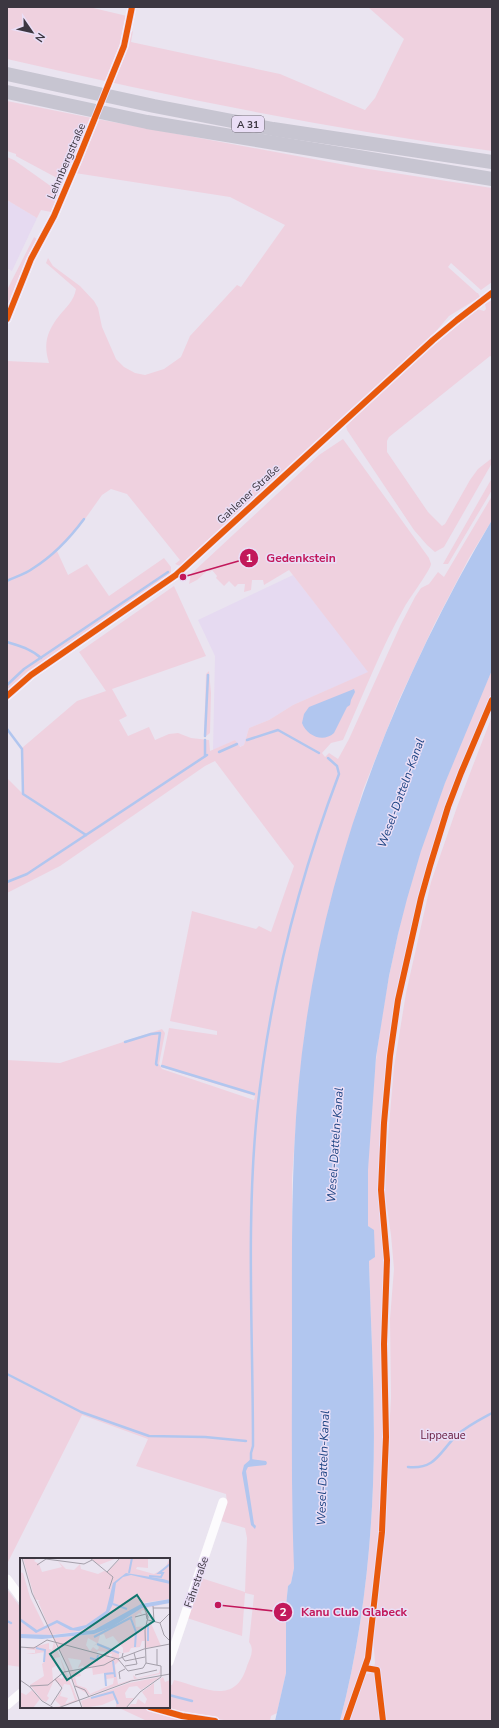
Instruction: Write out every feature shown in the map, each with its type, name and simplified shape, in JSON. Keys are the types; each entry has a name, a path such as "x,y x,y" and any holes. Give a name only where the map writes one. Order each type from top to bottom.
{"highway":[{"name":"A 31","path":"7,74 154,106 273,129 492,162"},
{"name":"A 31","path":"7,92 147,122 492,179"}],"street":[{"name":"Lehmbergstraße","path":"7,319 31,259 54,216 124,46 132,7"},
{"name":"Gahlener Straße","path":"7,696 31,675 176,575 433,340 456,320 492,293"},
{"name":"Fährstraße","path":"170,1659 223,1502"},
{"path":"7,1579 20,1597"},
{"path":"7,1705 20,1694"},
{"path":"154,1708 182,1716 215,1721"}],"shaded area":[{"path":"7,200 37,218 12,271 7,268"},
{"path":"293,575 369,672 293,705 269,720 249,728 244,745 239,747 235,740 213,750 215,656 198,620"}],"green space":[{"path":"7,7 89,7 127,16 131,32 133,31 131,42 280,74 365,110 375,98 404,39 368,7 492,7 492,151 370,133 248,111 7,59"},
{"path":"7,101 92,118 74,162 72,161 63,178 57,178 16,156 16,154 7,151"},
{"path":"97,119 362,168 492,188 492,282 481,290 451,263 448,267 478,293 480,297 449,316 431,337 180,566 175,564 180,560 127,494 111,489 102,495 80,526 57,551 68,575 87,564 109,596 164,558 171,567 171,574 7,690 7,361 49,363 46,344 49,332 72,300 76,289 46,263 48,258 53,266 80,286 94,301 98,308 102,327 116,359 124,367 135,373 145,375 164,369 181,357 190,336 237,285 241,287 285,225 230,197 75,173"},
{"path":"7,157 14,160 59,192 51,212 41,210 37,218 7,200"},
{"path":"34,237 38,240 7,311 7,290"},
{"path":"492,300 492,357 490,356 389,437 387,441 387,452 428,512 442,526 445,524 470,480 478,469 492,458 492,463 444,547 435,552 414,530 347,430 346,426 416,360 477,309 484,311 486,309 485,304"},
{"path":"343,439 429,558 431,564 424,578 405,606 388,638 343,740 331,743 322,753 325,757 329,753 338,759 349,739 401,624 415,597 421,588 429,584 438,572 444,577 492,496 492,520 469,558 434,625 398,702 363,790 329,907 306,1023 298,1094 292,1178 294,1568 291,1583 288,1586 286,1606 286,1673 277,1713 271,1716 270,1721 231,1721 161,1708 170,1708 170,1685 172,1685 174,1680 217,1691 226,1690 235,1686 242,1679 252,1648 249,1642 254,1595 245,1593 242,1636 187,1618 201,1578 245,1592 247,1538 245,1528 221,1521 227,1503 226,1494 136,1466 148,1439 82,1415 7,1564 7,1060 60,1063 162,1029 165,1033 159,1064 162,1069 254,1100 255,1096 161,1067 169,1028 217,1035 217,1031 170,1021 192,911 256,929 259,926 271,932 294,866 215,761 205,766 60,866 7,893 7,778 22,793 22,748 77,701 106,691 79,652 174,586 206,656 112,689 127,716 119,720 128,736 149,727 155,740 169,734 178,733 191,738 209,740 210,751 235,740 240,747 244,745 249,728 269,720 293,705 368,672 289,570 264,585 263,580 252,580 251,590 244,592 245,584 238,584 235,587 229,581 224,586 216,578 217,576 212,570 210,572 208,570 197,580 189,584 191,574 319,455"},
{"path":"492,478 492,490 448,564 443,564"},
{"path":"492,670 492,694 452,790 423,884 399,984 393,1018 382,1124 379,1180 386,1259 382,1346 384,1435 381,1522 373,1601 365,1655 360,1676 345,1718 343,1721 340,1721 353,1663 363,1604 372,1515 374,1429 369,1261 374,1257 372,1230 368,1226 368,1185 372,1103 381,1021 396,940 414,871 444,784"},
{"path":"209,671 211,693 210,733 204,736 206,674"},
{"name":"Lippeaue","path":"492,716 492,1721 347,1721 364,1678 366,1674 372,1673 375,1663 373,1637 384,1532 391,1397 390,1319 394,1269 385,1195 394,1067 406,993 431,882 457,807"},
{"path":"7,1589 20,1607 20,1667 7,1665"},
{"path":"119,1708 147,1708 197,1721 147,1721"}],"water":[{"name":"Wesel-Datteln-Kanal","path":"492,520 492,670 445,783 421,851 398,934 389,976 376,1057 368,1170 368,1226 374,1230 375,1257 369,1261 374,1401 372,1515 367,1574 353,1663 340,1721 275,1721 286,1673 286,1606 288,1586 291,1583 294,1568 292,1484 292,1264 293,1183 297,1103 306,1023 318,956 333,890 352,826 374,762 428,639"},
{"path":"354,689 355,692 350,705 347,707 334,733 330,736 320,738 311,735 304,728 302,723 304,714 309,707"},
{"path":"251,1459 266,1461 267,1463 266,1465 248,1467 246,1471 254,1524 256,1526 255,1529 251,1525 242,1473 244,1465"}],"waterway":[{"path":"7,581 40,564 67,540 84,519"},
{"path":"7,685 24,669 168,572"},
{"path":"7,642 21,646 41,658"},
{"path":"205,736 208,675"},
{"path":"7,729 22,749 23,794 86,835"},
{"path":"247,740 278,730 319,753"},
{"path":"205,740 205,756"},
{"path":"219,752 237,744"},
{"path":"7,882 27,874 207,755"},
{"path":"251,1463 253,1446 251,1237 257,1113 269,1026 287,940 311,856 339,774 337,766 328,758"},
{"path":"125,1042 151,1034 160,1033 157,1065"},
{"path":"162,1066 254,1094"},
{"path":"7,1374 81,1412 149,1436 205,1437 246,1441"},
{"path":"408,1467 425,1466 437,1458 457,1435 492,1413"},
{"path":"7,1621 11,1623"},
{"path":"170,1695 192,1701"}],"cycle path":[{"path":"7,319 31,259 54,216 124,46 132,7"},
{"path":"7,696 31,675 176,575 433,340 492,293"},
{"path":"346,1721 368,1658 382,1532 386,1437 384,1344 387,1260 381,1190 384,1123 390,1056 398,1000 421,898 448,807 492,700"},
{"path":"365,1668 377,1670 383,1721"},
{"path":"154,1708 182,1716 215,1721"}],"place":[{"name":"Gedenkstein","path":"183,577"},
{"name":"Kanu Club Glabeck","path":"218,1605"}]}
